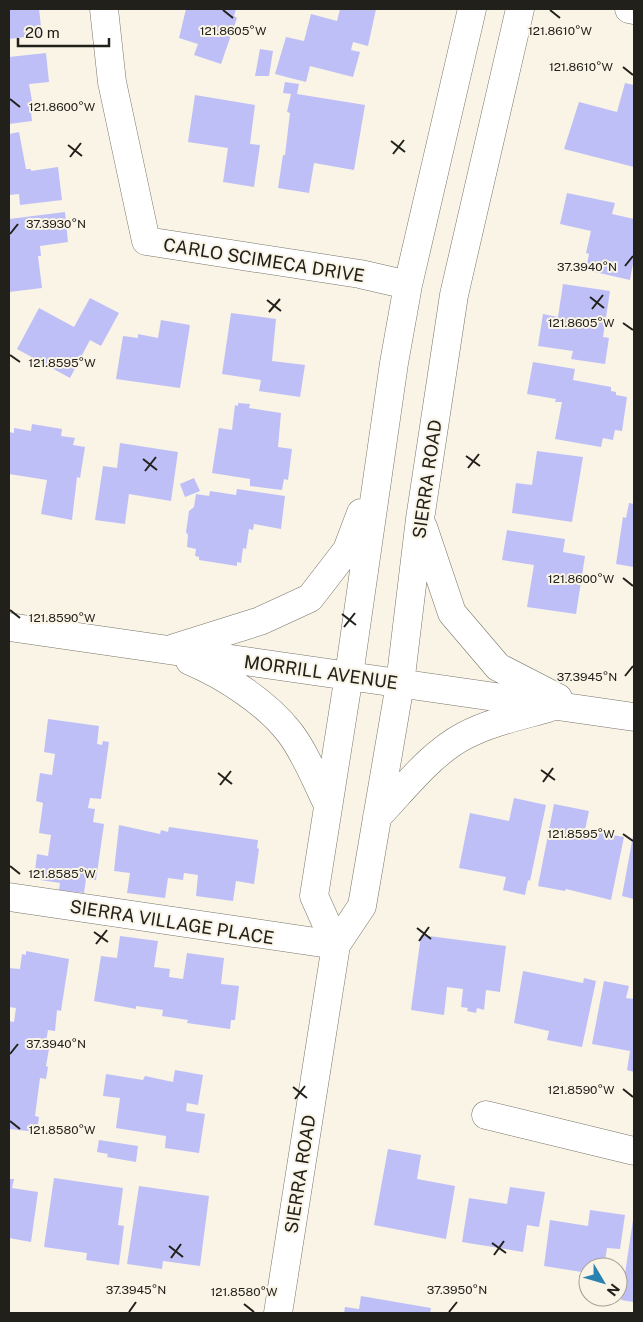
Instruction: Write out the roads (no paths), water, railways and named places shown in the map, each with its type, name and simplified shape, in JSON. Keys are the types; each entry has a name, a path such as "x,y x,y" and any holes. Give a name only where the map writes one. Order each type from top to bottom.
{"street":[{"name":"CARLO SCIMECA DRIVE","path":"104,9 112,82 146,241 360,274 408,285"},
{"path":"336,945 314,896 408,285 472,9"},
{"name":"SIERRA ROAD","path":"278,1313 336,945 362,906 400,684 420,519 454,295 520,9"},
{"path":"629,9 634,10"},
{"path":"166,650 260,621 310,598 347,550 379,468"},
{"path":"420,519 452,613 498,667 566,706"},
{"name":"MORRILL AVENUE","path":"9,628 634,717"},
{"path":"166,650 220,674 268,712 290,733 308,763 328,805"},
{"path":"377,817 438,753 463,736 488,725 566,706"},
{"name":"SIERRA VILLAGE PLACE","path":"9,897 336,945"},
{"path":"486,1115 634,1151"}]}
